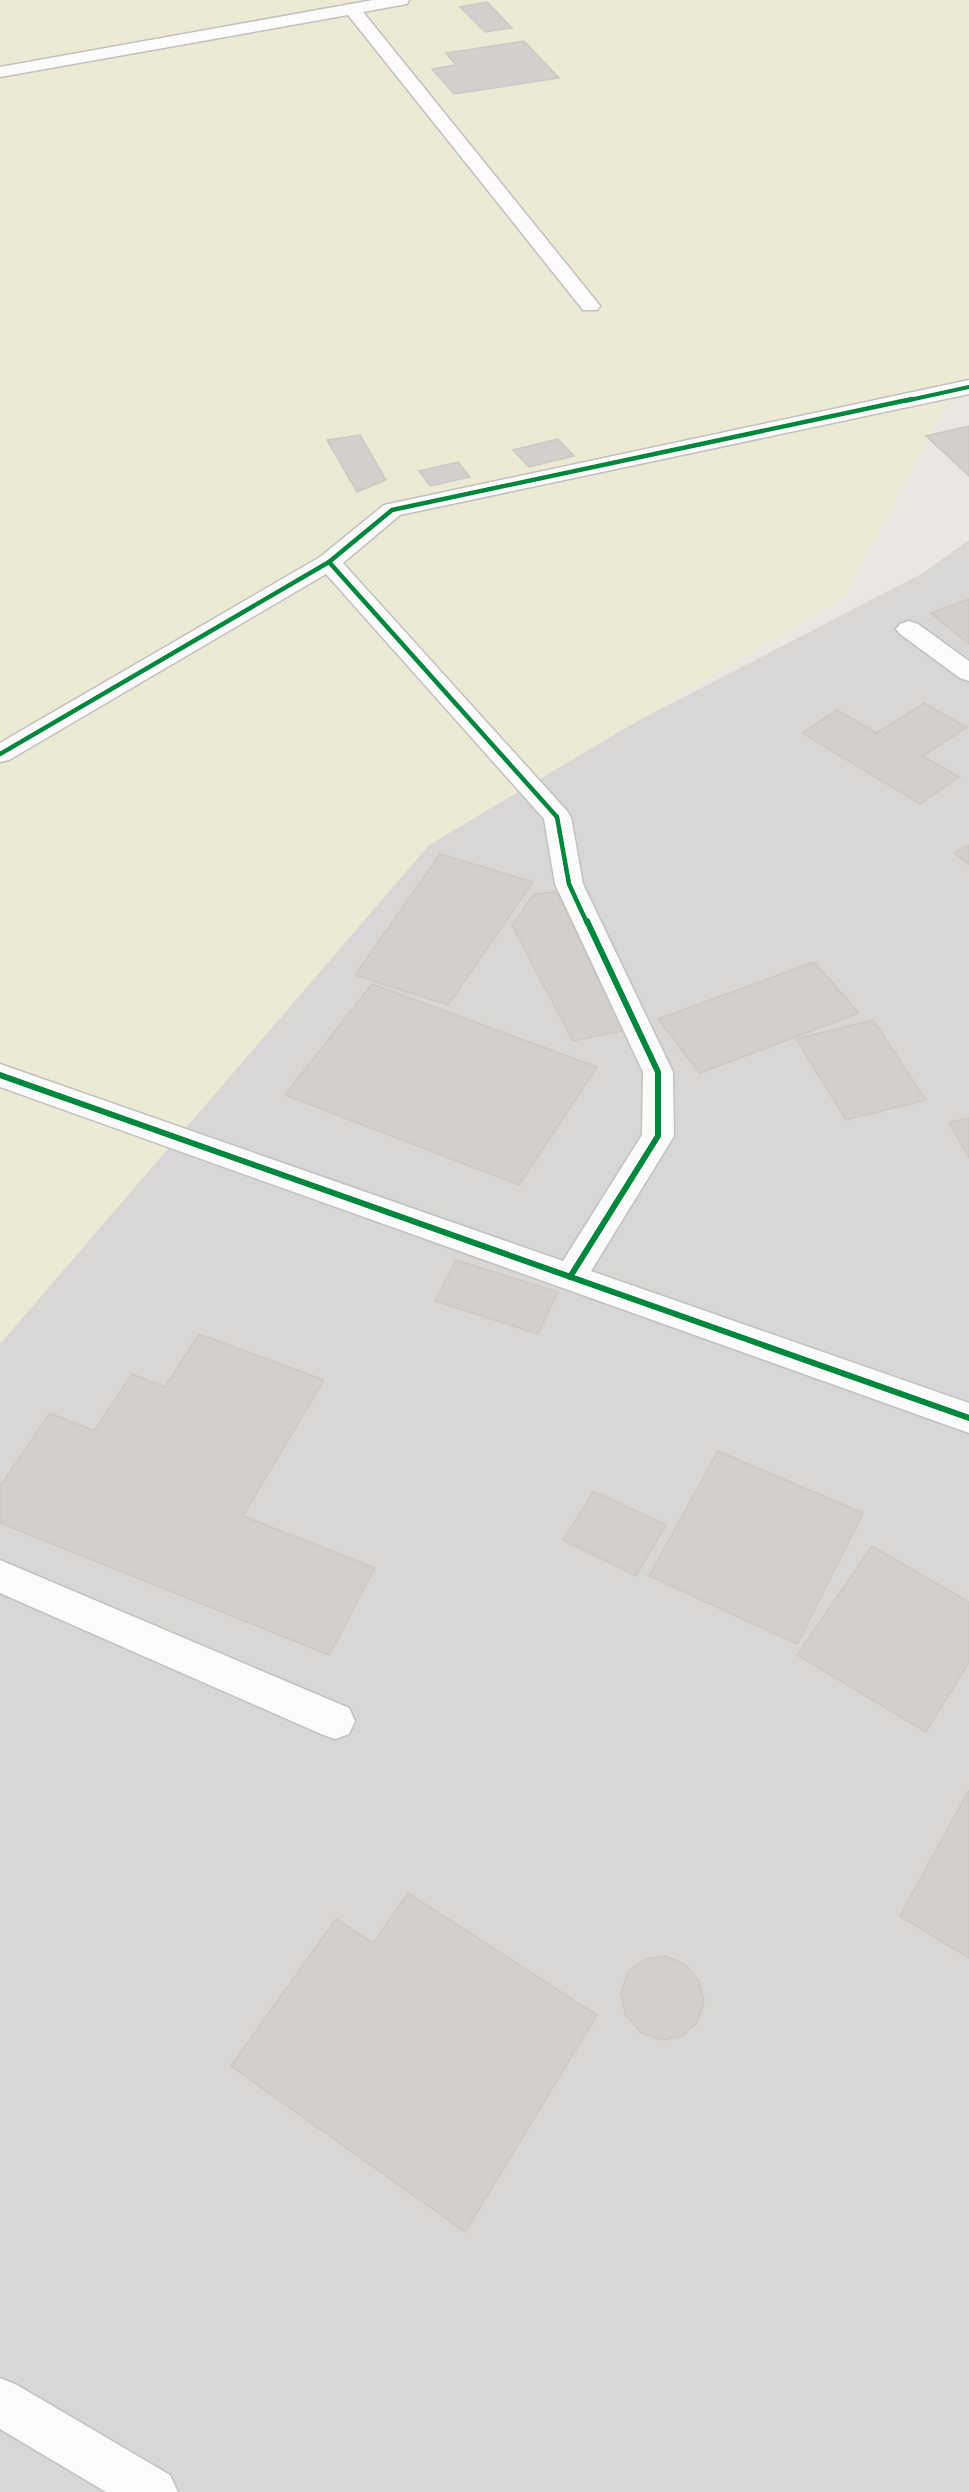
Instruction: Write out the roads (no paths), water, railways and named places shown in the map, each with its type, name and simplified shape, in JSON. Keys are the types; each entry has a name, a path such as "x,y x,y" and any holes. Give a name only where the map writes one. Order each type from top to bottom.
{"street":[{"path":"0,72 401,0"},
{"path":"352,9 590,306"},
{"path":"0,754 329,562 392,510 969,387"},
{"path":"329,562 557,817 569,884 658,1072 658,1136 570,1277"},
{"path":"909,629 969,674"},
{"path":"0,1075 969,1418"},
{"path":"0,1576 335,1721"},
{"path":"0,2402 153,2492"}]}
